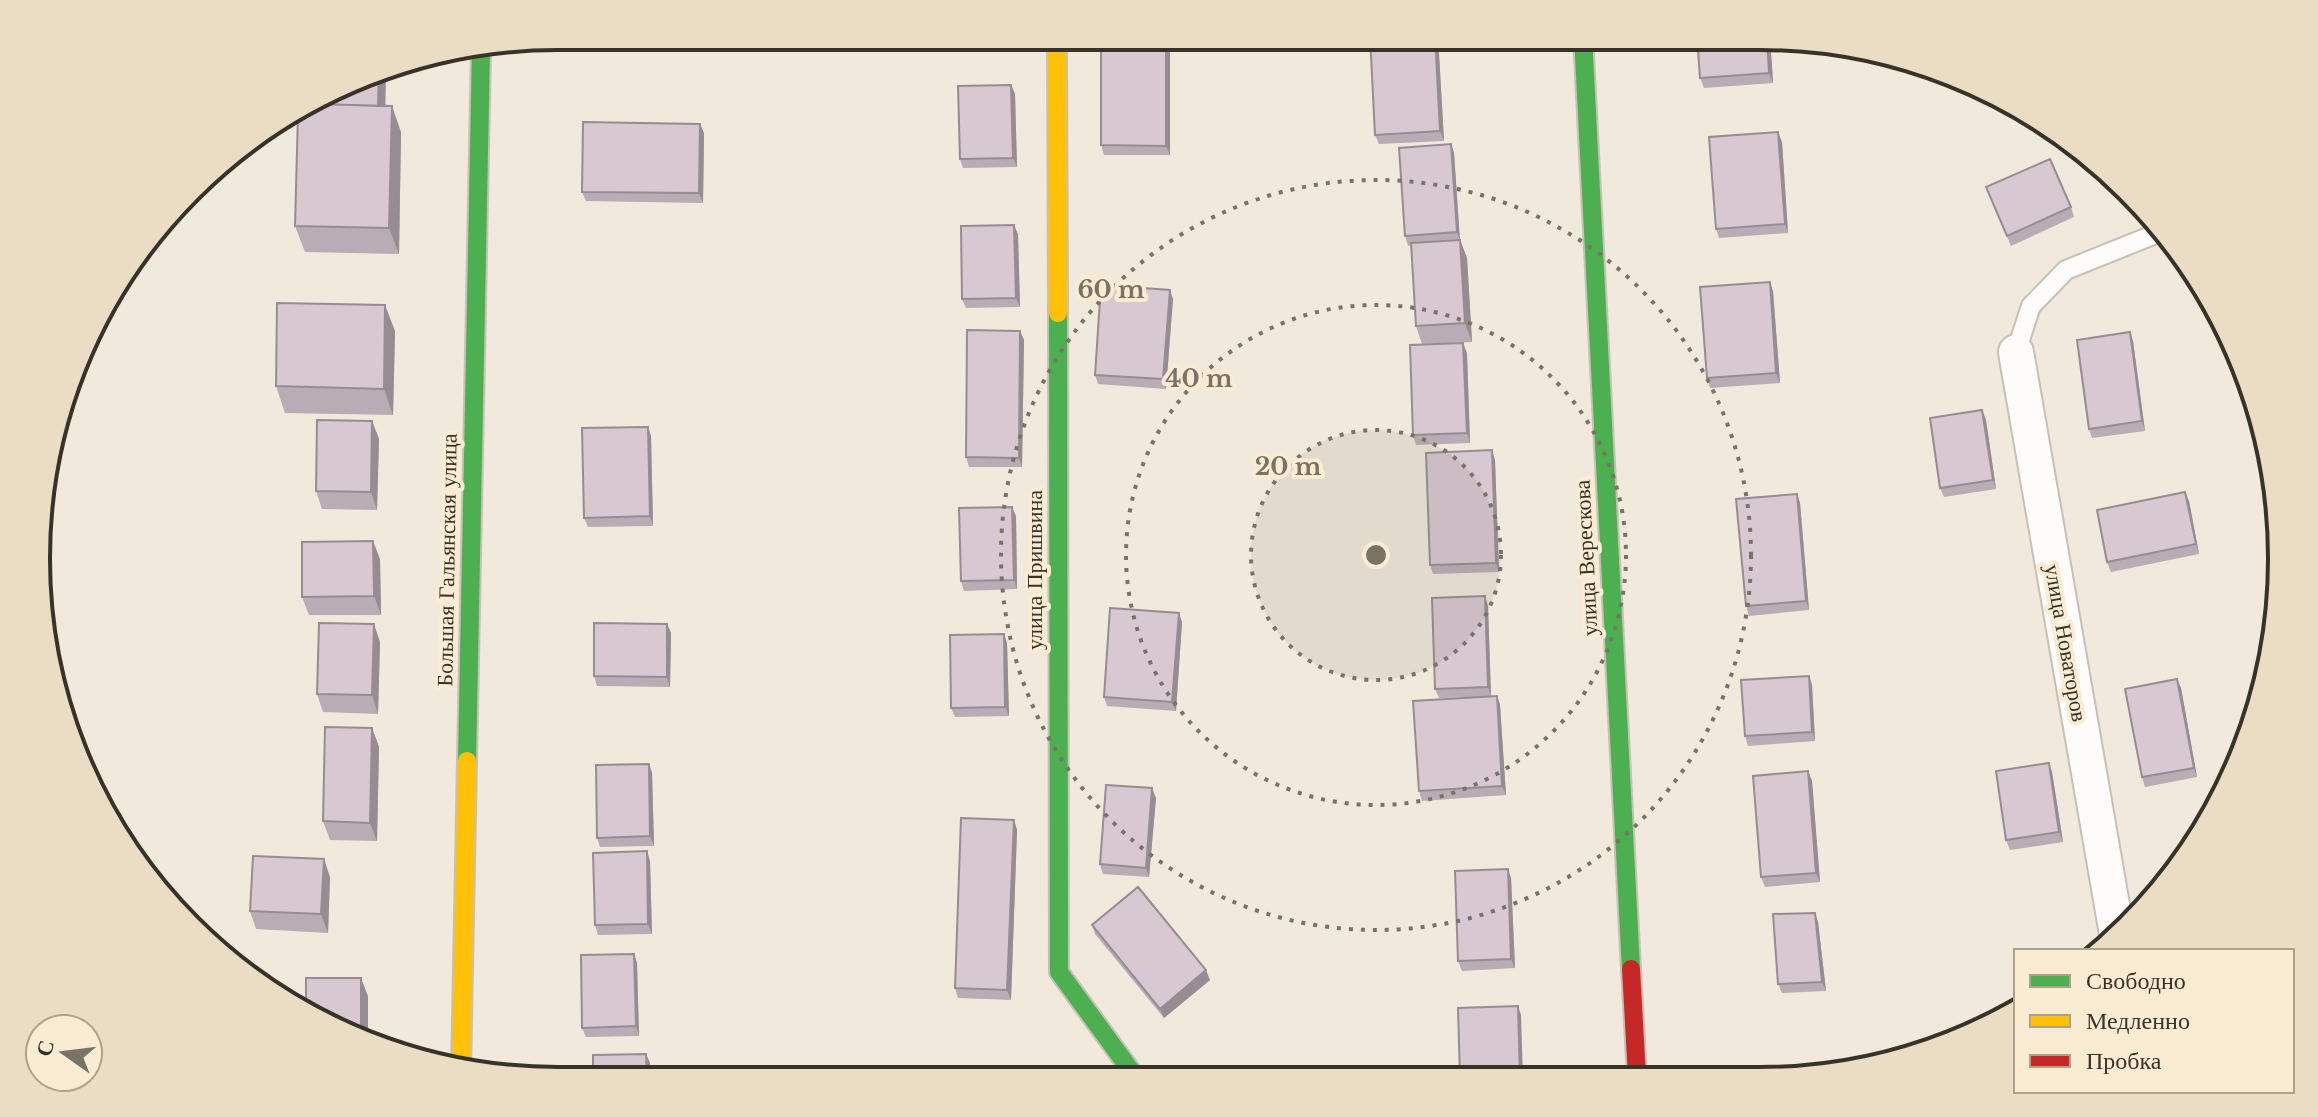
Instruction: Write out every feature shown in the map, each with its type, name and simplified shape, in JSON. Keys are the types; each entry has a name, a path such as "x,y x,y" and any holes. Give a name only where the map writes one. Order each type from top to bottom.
{"street":[{"name":"улица Пришвина","path":"1057,50 1059,972 1128,1067"},
{"name":"улица Верескова","path":"1584,50 1636,1067"},
{"name":"Большая Гальянская улица","path":"461,1057 481,56"},
{"name":"улица Новаторов","path":"2016,352 2115,922"}],"lane":[{"path":"2016,352 2031,306 2066,270 2152,235"}],"building":[{"path":"1101,50 1166,50 1166,146 1101,145"},
{"path":"1371,50 1436,50 1440,131 1375,135"},
{"path":"1698,50 1768,50 1769,73 1700,78"},
{"path":"379,83 378,106 330,104"},
{"path":"1011,85 1013,158 960,159 958,86"},
{"path":"330,104 392,106 389,228 295,226 298,122"},
{"path":"583,122 700,124 699,193 582,192"},
{"path":"1778,132 1785,224 1716,229 1709,137"},
{"path":"1451,144 1457,232 1405,236 1399,148"},
{"path":"2050,159 2071,207 2007,236 1986,187"},
{"path":"1014,225 1016,298 962,299 961,226"},
{"path":"1460,240 1465,323 1416,326 1411,243"},
{"path":"1770,282 1776,373 1707,378 1700,287"},
{"path":"1101,285 1170,290 1163,379 1095,375"},
{"path":"277,303 385,305 384,389 276,386"},
{"path":"967,330 1020,331 1019,458 966,457"},
{"path":"2130,332 2142,421 2089,429 2077,340"},
{"path":"1463,343 1467,433 1413,435 1410,345"},
{"path":"1982,410 1993,480 1940,488 1930,418"},
{"path":"317,420 372,421 371,492 316,491"},
{"path":"648,427 650,516 584,518 582,428"},
{"path":"1492,450 1496,563 1430,565 1426,453"},
{"path":"2185,492 2196,544 2107,562 2097,510"},
{"path":"1797,494 1806,601 1746,606 1736,499"},
{"path":"1012,507 1014,580 961,581 959,508"},
{"path":"373,541 374,596 302,597 302,542"},
{"path":"1485,596 1488,687 1435,689 1432,598"},
{"path":"1110,608 1179,613 1172,702 1104,697"},
{"path":"319,623 374,624 372,695 317,694"},
{"path":"594,623 667,624 667,677 594,676"},
{"path":"1004,634 1005,707 951,708 950,635"},
{"path":"1809,676 1812,732 1745,736 1741,680"},
{"path":"2177,679 2194,768 2142,777 2125,689"},
{"path":"1497,696 1502,786 1419,791 1413,701"},
{"path":"325,727 372,728 370,823 323,821"},
{"path":"2049,763 2059,832 2006,840 1996,771"},
{"path":"649,764 650,836 597,838 596,765"},
{"path":"1808,771 1816,873 1761,877 1753,776"},
{"path":"1106,785 1152,788 1146,868 1100,864"},
{"path":"961,818 1014,820 1007,990 955,988"},
{"path":"647,851 648,924 595,925 593,853"},
{"path":"253,856 324,859 321,914 250,911"},
{"path":"1508,869 1511,959 1458,961 1455,871"},
{"path":"1138,887 1206,970 1160,1009 1092,925"},
{"path":"1815,913 1822,982 1778,984 1773,914"},
{"path":"634,954 636,1026 582,1028 581,955"},
{"path":"306,978 361,978 361,1027 334,1015 306,1000"},
{"path":"1518,1006 1520,1067 1460,1067 1458,1008"},
{"path":"646,1054 646,1067 593,1067 593,1055"}],"traffic: fast":[{"path":"1584,50 1631,969"},
{"path":"467,761 481,56"},
{"path":"1058,313 1059,972 1128,1067"}],"traffic: slow":[{"path":"1057,50 1058,313"},
{"path":"461,1057 467,761"}],"traffic: jam":[{"path":"1631,969 1636,1067"}]}
